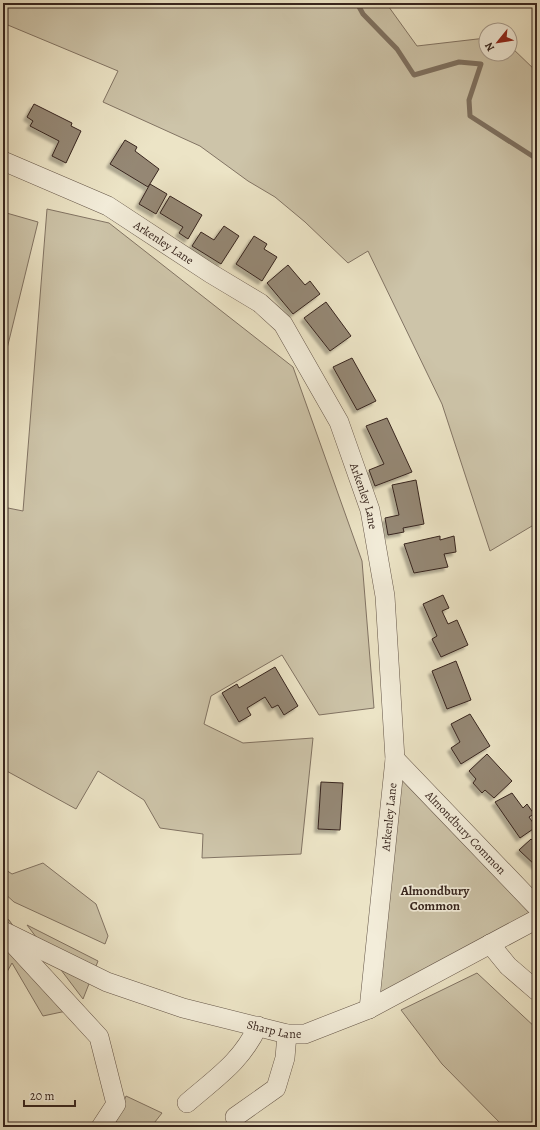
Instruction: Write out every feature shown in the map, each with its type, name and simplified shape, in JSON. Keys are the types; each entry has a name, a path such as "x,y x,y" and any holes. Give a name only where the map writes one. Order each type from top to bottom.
{"street":[{"name":"Arkenley Lane","path":"3,161 108,206 210,273 260,303 283,324 339,422 370,510 385,596 395,759 369,1009"},
{"name":"Almondbury Common","path":"395,759 537,906"},
{"name":"Sharp Lane","path":"3,932 107,982 183,1008 288,1034 304,1034 369,1009 537,919"},
{"path":"3,932 99,1037 116,1104 101,1127"},
{"path":"490,944 508,966 537,991"},
{"path":"187,1103 237,1060 250,1044 258,1026"},
{"path":"235,1118 276,1088 285,1058 288,1034"}],"shaded area":[{"path":"3,3 386,3 417,46 478,39 478,62 518,62 518,54 537,72 537,523 490,551 442,404 368,251 348,263 305,222 275,197 248,181 200,146 103,102 118,71 3,23"},
{"path":"47,209 109,223 293,367 362,561 374,708 319,715 282,655 211,696 204,724 243,743 313,738 301,854 202,858 203,834 160,828 144,800 98,771 76,809 3,769 3,507 23,511"},
{"path":"3,212 38,222 3,365"},
{"name":"Almondbury Common","path":"394,759 537,908 366,1009"},
{"path":"43,863 96,904 108,936 105,944 14,902 3,892 3,868 12,874"},
{"path":"3,916 9,920 71,1010 43,1016 12,963 3,979"},
{"path":"27,925 98,961 83,999"},
{"path":"477,973 537,1029 537,1127 504,1127 442,1064 401,1010"},
{"path":"126,1096 162,1113 151,1127 114,1127"}],"building":[{"path":"34,104 72,123 71,126 81,131 66,163 52,156 59,141 30,126 33,121 27,117"},
{"path":"125,140 137,147 135,151 159,169 148,187 110,164"},
{"path":"150,184 167,194 156,214 139,204"},
{"path":"170,196 202,215 188,239 179,233 183,227 160,213"},
{"path":"224,226 239,236 221,264 192,246 201,232 214,240"},
{"path":"254,236 267,244 264,249 277,257 262,281 236,264"},
{"path":"288,265 305,285 310,281 320,294 293,314 267,283"},
{"path":"326,302 351,336 330,351 304,318"},
{"path":"352,358 376,401 357,410 333,367"},
{"path":"387,418 412,472 375,486 369,470 384,464 366,426"},
{"path":"416,480 424,524 403,528 404,532 388,535 385,518 399,515 392,485"},
{"path":"440,536 440,540 454,536 456,552 444,554 448,567 414,573 404,544"},
{"path":"443,595 449,608 442,611 448,624 457,620 468,645 441,657 432,639 437,636 423,604"},
{"path":"456,661 471,700 447,709 432,671"},
{"path":"275,667 298,706 284,715 278,705 272,708 265,697 247,708 251,715 239,722 222,693 237,684 239,688"},
{"path":"470,714 490,746 461,764 451,748 460,742 451,724"},
{"path":"487,754 512,781 494,798 485,790 482,793 473,783 476,779 469,771"},
{"path":"321,782 343,783 340,830 318,829"},
{"path":"512,793 523,808 527,804 534,814 529,817 536,827 520,838 495,802"},
{"path":"531,839 537,844 537,867 519,850"}],"waterway":[{"path":"357,3 363,14 397,49 414,75 459,62 481,64 469,100 470,116 537,159"}],"district":[{"name":"Almondbury Common","path":"435,898"}]}
